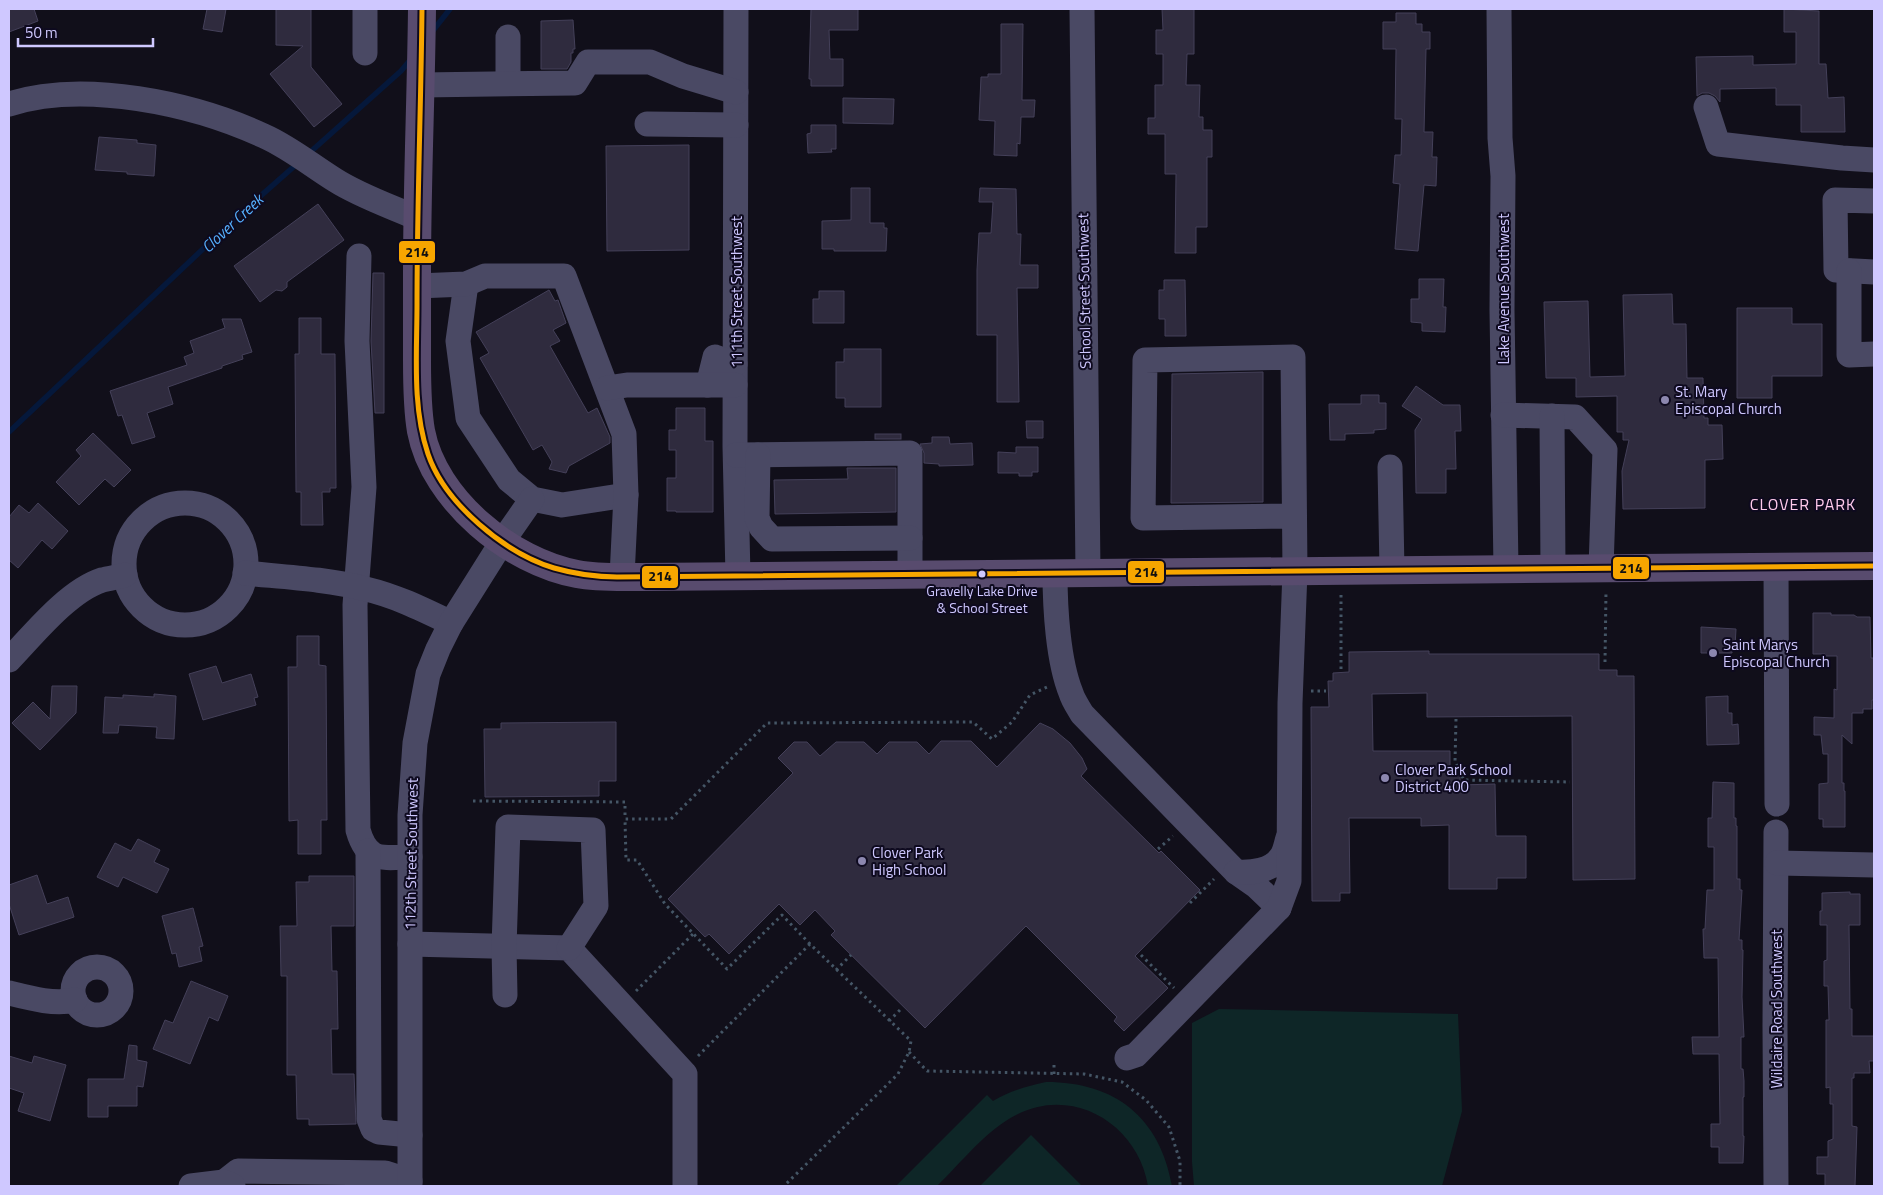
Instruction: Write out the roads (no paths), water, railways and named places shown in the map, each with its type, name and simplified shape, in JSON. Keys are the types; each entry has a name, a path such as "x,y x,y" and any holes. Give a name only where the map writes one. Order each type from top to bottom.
{"main road":[{"path":"422,9 417,218 417,389 421,432 428,456 453,499 502,542 526,557 578,574 622,577 1553,568 1604,579 1776,566 1874,566"}],"street":[{"path":"365,9 365,53"},
{"name":"111th Street Southwest","path":"736,9 736,375 747,455 747,512 738,576"},
{"name":"School Street Southwest","path":"1082,9 1088,573"},
{"name":"Lake Avenue Southwest","path":"1499,9 1500,138 1503,176 1502,310 1506,569"},
{"path":"508,37 508,83"},
{"path":"421,85 575,83 588,62 650,62 683,76 736,92"},
{"path":"9,104 38,96 86,94 161,103 194,111 234,124 278,143 336,181 417,218"},
{"path":"1706,107 1718,144 1874,160"},
{"path":"647,124 736,125"},
{"path":"1874,201 1835,200 1843,271 1849,355 1874,354"},
{"path":"358,256 357,342 364,487 355,604 358,830 362,845 368,851 383,858 410,858"},
{"path":"1843,271 1874,272"},
{"path":"417,286 466,284 485,276 564,276 624,434 626,495 622,577"},
{"path":"466,284 458,341 468,418 509,480 532,499 562,505 626,495"},
{"path":"1127,1058 1136,1055 1279,908 1289,881 1290,698 1295,571 1293,357 1145,360 1143,518 1294,516"},
{"path":"607,388 627,385 708,385 736,375"},
{"path":"1503,415 1575,417 1605,450 1604,579"},
{"path":"1552,416 1553,568"},
{"path":"747,455 910,453 910,574"},
{"path":"1390,467 1392,570"},
{"name":"112th Street Southwest","path":"405,1185 410,1135 410,815 415,743 428,674 438,649 451,623 502,542 532,499"},
{"path":"188,503 208,507 225,518 238,533 244,552 245,573 239,592 227,608 210,620 191,625 171,624 152,616 137,603 127,585 125,575 123,565 126,546 135,528 150,514 168,505 188,503"},
{"path":"747,512 757,518 772,539 910,538"},
{"path":"1776,566 1777,804"},
{"path":"245,573 357,587 386,595 451,623"},
{"path":"1055,573 1055,606 1064,671 1071,694 1082,714 1227,873 1256,886 1279,908"},
{"path":"9,660 67,601 94,583 125,575"},
{"path":"505,995 504,946 508,827 593,830 596,906 569,948"},
{"name":"Wildaire Road Southwest","path":"1776,832 1774,1026 1776,1186"},
{"path":"1227,873 1265,869 1281,858 1289,836"},
{"path":"368,851 369,1119 373,1129 379,1132 410,1135"},
{"path":"1777,863 1874,865"},
{"path":"410,944 569,948 685,1074 685,1186"},
{"path":"9,993 28,998 55,1001 75,1000"},
{"path":"191,1186 228,1184 238,1171 385,1173 405,1185"}],"waterway":[{"name":"Clover Creek","path":"431,33 450,9"},
{"name":"Clover Creek","path":"307,155 401,71 412,58"},
{"name":"Clover Creek","path":"9,432 239,215 298,163"}],"place":[{"name":"St. Mary Episcopal Church","path":"1665,400"},
{"name":"Gravelly Lake Drive & School Street","path":"982,574"},
{"name":"Saint Marys Episcopal Church","path":"1713,653"},
{"name":"Clover Park School District 400","path":"1385,778"},
{"name":"Clover Park High School","path":"862,861"}],"district":[{"name":"CLOVER PARK","path":"1803,504"}]}
